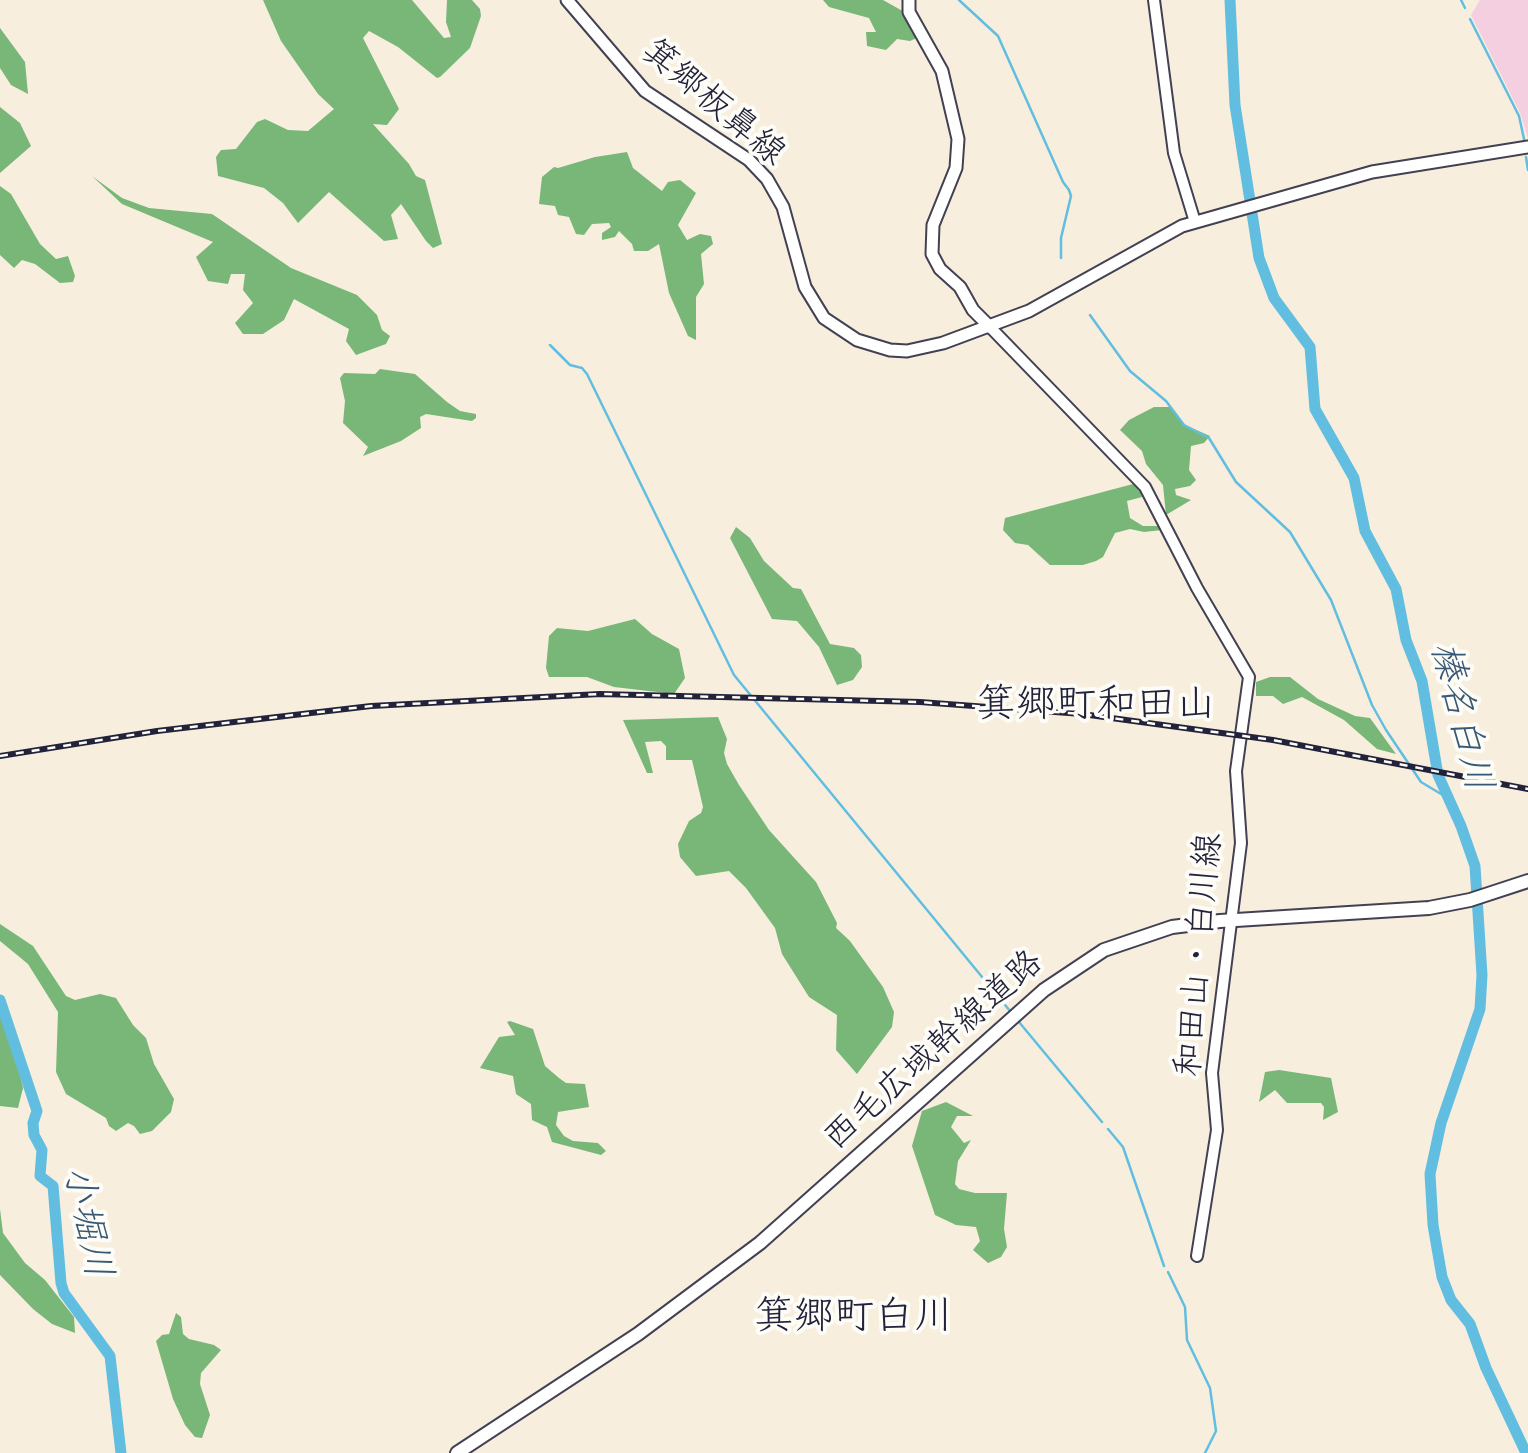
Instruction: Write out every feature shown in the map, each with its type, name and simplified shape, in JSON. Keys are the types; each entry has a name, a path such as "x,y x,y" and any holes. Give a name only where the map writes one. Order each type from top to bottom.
{"main road":[{"name":"箕郷板鼻線","path":"567,0 645,91 749,160 767,179 783,207 805,287 824,318 873,346 907,351 990,327 1040,305 1154,239 1196,222 1384,170 1528,148"},
{"path":"908,0 909,12 942,70 958,140 956,168 933,226 932,254 940,269 990,327"},
{"name":"西毛広域幹線道路","path":"457,1453 638,1334 760,1243 1062,975 1104,950 1172,927 1445,906 1528,881"}],"street":[{"path":"1154,0 1174,154 1196,222"},
{"name":"和田山・白川線","path":"990,327 1145,487 1197,588 1246,670 1248,690 1236,772 1241,843 1212,1073 1217,1130 1197,1256"}],"shaded area":[{"path":"1480,0 1528,0 1528,139 1521,115 1471,15"}],"green space":[{"path":"263,0 412,0 444,38 451,37 446,22 447,0 472,0 480,9 470,48 437,78 398,47 369,31 363,38 399,109 387,125 373,124 416,176 425,180 442,244 433,248 401,204 391,215 398,239 384,241 329,192 298,223 283,203 264,188 218,176 216,157 221,150 236,149 257,122 265,119 288,130 308,131 334,109 318,94 281,41"},
{"path":"823,0 883,0 908,14 919,37 910,41 897,39 886,50 867,46 866,32 876,32 869,18 829,7"},
{"path":"0,28 25,62 28,94 11,85 0,68"},
{"path":"0,107 20,123 31,146 0,173"},
{"path":"627,152 633,168 662,191 668,182 680,180 696,193 678,225 687,240 700,234 711,236 713,244 701,254 704,284 696,297 696,340 688,336 669,293 659,244 648,251 634,251 619,231 615,237 602,240 602,233 611,227 609,223 592,224 584,235 576,234 569,217 558,215 555,206 539,204 542,177 554,167"},
{"path":"92,176 122,198 149,208 212,214 291,268 357,295 377,315 382,330 390,336 386,344 356,355 346,341 349,329 294,299 284,320 263,334 243,334 235,323 253,303 243,290 245,274 231,274 228,284 208,281 196,257 213,242 122,204"},
{"path":"0,186 11,194 40,244 56,259 68,256 75,276 73,282 60,283 35,264 22,260 14,268 0,255"},
{"path":"380,369 415,374 447,402 460,411 476,414 476,418 472,421 426,414 420,417 421,428 401,441 363,456 368,447 343,423 345,401 340,378 344,373 375,374"},
{"path":"1154,407 1170,407 1185,425 1210,436 1204,443 1191,446 1189,470 1196,480 1190,486 1175,489 1176,495 1191,500 1166,515 1163,485 1146,464 1142,451 1120,430 1129,420"},
{"path":"1133,484 1142,497 1127,501 1130,518 1162,530 1130,529 1115,533 1103,557 1096,561 1050,565 1028,545 1015,543 1003,530 1005,518"},
{"path":"736,527 750,538 764,561 793,588 801,589 830,644 854,648 861,655 862,667 853,680 837,685 819,647 797,621 772,619 730,538"},
{"path":"635,619 679,649 685,678 674,694 614,687 587,677 549,677 549,636 557,628 588,631"},
{"path":"1290,677 1318,699 1355,716 1370,718 1396,754 1377,749 1344,720 1302,697 1283,704 1273,696 1256,696 1256,682"},
{"path":"718,717 727,739 727,764 739,785 769,830 816,882 836,928 883,987 894,1012 892,1027 857,1074 836,1050 837,1015 809,997 782,954 775,928 746,888 729,871 696,876 680,857 678,844 689,821 703,807 692,760 666,760 666,746 661,741 645,742 653,773 647,773 623,720"},
{"path":"0,924 33,946 66,996 75,1000 100,994 116,998 146,1038 154,1064 174,1099 171,1112 152,1131 140,1134 128,1123 116,1131 106,1118 66,1094 56,1072 58,1012 28,964 0,941"},
{"path":"0,1013 12,1041 23,1088 18,1108 0,1106"},
{"path":"507,1022 533,1029 545,1066 559,1078 566,1083 585,1084 589,1107 558,1112 556,1125 573,1141 598,1143 606,1151 601,1155 552,1142 547,1127 532,1120 531,1104 516,1094 513,1076 480,1068 499,1037 515,1035"},
{"path":"1279,1070 1331,1078 1338,1112 1323,1120 1321,1103 1287,1103 1275,1090 1259,1102 1265,1072"},
{"path":"946,1102 973,1116 957,1116 951,1127 964,1143 971,1140 958,1161 955,1184 975,1193 1007,1193 1007,1247 1001,1257 988,1263 973,1250 980,1241 976,1227 956,1225 935,1215 912,1146 922,1111"},
{"path":"0,1209 3,1233 74,1317 75,1333 52,1324 0,1275"},
{"path":"176,1313 181,1317 183,1334 189,1339 221,1350 201,1373 200,1384 210,1415 202,1438 195,1437 185,1425 156,1341 169,1334"}],"waterway":[{"path":"959,0 998,36 1069,190 1061,258"},
{"name":"榛名白川","path":"1230,0 1235,105 1259,258 1274,298 1310,347 1315,409 1354,478 1365,531 1396,589 1406,640 1422,681 1438,775 1475,866 1482,975 1480,1009 1441,1123 1430,1174 1433,1225 1442,1277 1451,1300 1470,1324 1526,1453"},
{"path":"1461,0 1465,8"},
{"path":"1470,19 1519,116 1524,139"},
{"path":"1526,157 1528,170"},
{"path":"1090,315 1130,371 1166,401 1184,425 1209,438 1236,482 1290,532 1331,600 1372,705 1386,730 1421,782 1446,797"},
{"path":"550,345 570,365 587,374 734,675 1010,1011"},
{"name":"小堀川","path":"0,1000 37,1111 33,1123 42,1150 40,1176 53,1186 64,1293 110,1356 121,1453"},
{"path":"1019,1022 1102,1122"},
{"path":"1108,1129 1123,1147 1164,1266"},
{"path":"1168,1272 1185,1307 1187,1340 1210,1388 1216,1431 1205,1453"}],"railway":[{"path":"0,756 157,731 371,706 600,694 920,702 1082,714 1273,740 1528,789"}],"district":[{"name":"箕郷町和田山","path":"1096,706"},
{"name":"箕郷町白川","path":"854,1318"}]}
